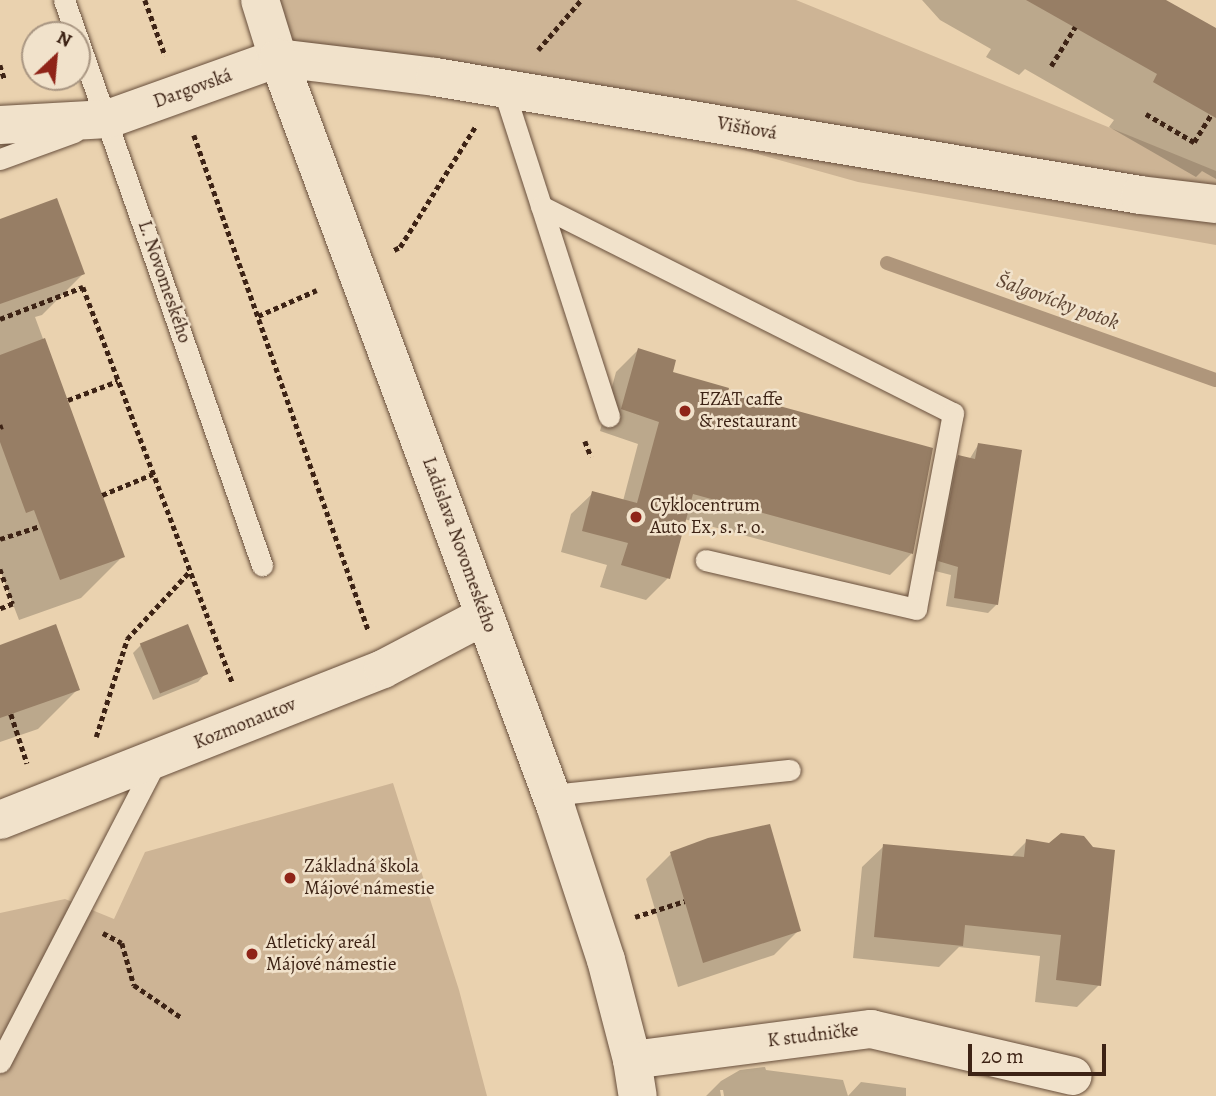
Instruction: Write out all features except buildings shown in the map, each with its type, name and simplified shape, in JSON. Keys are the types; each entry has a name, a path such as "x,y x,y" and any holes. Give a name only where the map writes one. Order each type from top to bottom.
{"street":[{"name":"Ladislava Novomeského","path":"260,0 278,58 551,795 606,960 635,1078"},
{"name":"Dargovská","path":"0,125 108,119 278,58"},
{"name":"Višňová","path":"278,58 435,77 1140,195 1216,204"},
{"name":"Kozmonautov","path":"0,820 383,669 484,616"},
{"name":"K studničke","path":"635,1078 871,1029 1073,1076"}],"lane":[{"name":"L. Novomeského","path":"64,0 108,119 262,565"},
{"path":"502,88 609,416"},
{"name":"Dargovská","path":"0,159 108,119"},
{"path":"541,206 953,413 916,609 706,560"},
{"path":"0,1062 157,759"},
{"path":"551,795 790,770"}],"path":[{"path":"145,0 370,633 358,638"},
{"path":"258,317 359,271 400,247 449,165 502,88 581,0"},
{"path":"1051,66 1074,27"},
{"path":"1146,114 1194,142 1211,115"},
{"path":"0,319 83,287 234,688"},
{"path":"68,400 118,381"},
{"path":"102,495 153,474"},
{"path":"0,539 40,526"},
{"path":"0,569 13,604 0,609"},
{"path":"95,740 127,639 190,570"},
{"path":"11,714 28,765"},
{"path":"75,918 122,943 134,985 183,1018"}],"shaded area":[{"path":"241,0 796,0 1216,171 1216,245 858,182 506,84 270,77"},
{"name":"Atletický areál Májové námestie","path":"393,783 459,990 487,1096 0,1096 0,913 65,899 114,919 145,852"}],"waterway":[{"name":"Šalgovícky potok","path":"887,263 1216,380"}],"place":[{"name":"EZAT caffe & restaurant","path":"685,411"},
{"name":"Cyklocentrum Auto Ex, s. r. o.","path":"636,517"},
{"name":"Základná škola Májové námestie","path":"290,878"},
{"name":"Atletický areál Májové námestie","path":"252,954"}]}
